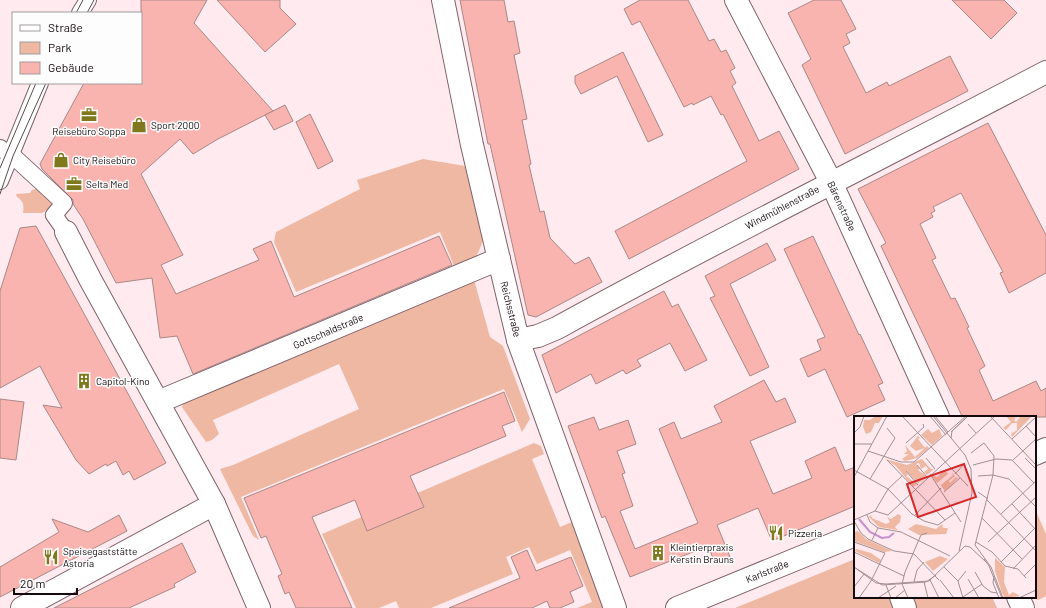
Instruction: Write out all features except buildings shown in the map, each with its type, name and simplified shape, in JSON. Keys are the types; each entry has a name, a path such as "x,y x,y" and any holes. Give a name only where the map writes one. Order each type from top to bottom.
{"street":[{"path":"81,12 88,0"},
{"name":"Reichsstraße","path":"443,0 472,145 518,340 615,608"},
{"name":"Bärenstraße","path":"736,0 831,182 938,416"},
{"name":"Windmühlenstraße","path":"518,340 538,336 557,328 831,182 926,135 1046,72"},
{"path":"0,182 5,151 39,84"},
{"path":"5,151 64,203 54,215 66,232 214,504 259,608"},
{"name":"Gottschaldstraße","path":"158,402 499,259"},
{"path":"1036,454 1046,449"},
{"path":"22,608 214,504"},
{"name":"Karlstraße","path":"679,608 854,535"},
{"path":"900,598 905,608"},
{"path":"1018,598 1023,608"}],"green space":[{"path":"423,159 465,166 483,241 477,255 455,268 440,232 296,292 274,242 276,232 360,189 357,180"},
{"path":"42,187 57,205 42,213 23,213 23,204 16,194 30,193 32,190"},
{"path":"473,276 490,337 503,346 530,419 522,432 504,389 241,497 259,540 253,536 220,469 233,465 359,409 339,364 213,420 219,434 212,440 206,442 182,407 184,399"},
{"path":"534,443 541,446 544,454 532,459 560,527 572,522 604,608 577,608 592,602 570,550 537,564 529,547 506,557 513,574 431,608 399,608 396,601 379,608 356,608 322,534"},
{"path":"1036,511 1046,534 1046,596 1038,600 1033,598 1036,598"},
{"path":"854,559 854,598 889,598 893,608 735,608"},
{"path":"911,598 992,598 997,608 916,608"}],"tram line":[{"path":"77,12 83,0"},
{"path":"88,12 94,0"},
{"path":"0,168 36,84"},
{"path":"0,194 13,156 46,84"}],"place":[{"name":"Reisebüro Soppa","path":"89,115"},
{"name":"Sport 2000","path":"139,125"},
{"name":"City Reisebüro","path":"61,160"},
{"name":"Selta Med","path":"74,184"},
{"name":"Capitol-Kino","path":"84,381"},
{"name":"Pizzeria","path":"776,533"},
{"name":"Kleintierpraxis Kerstin Brauns","path":"658,553"},
{"name":"Speisegaststätte Astoria","path":"51,557"}]}
